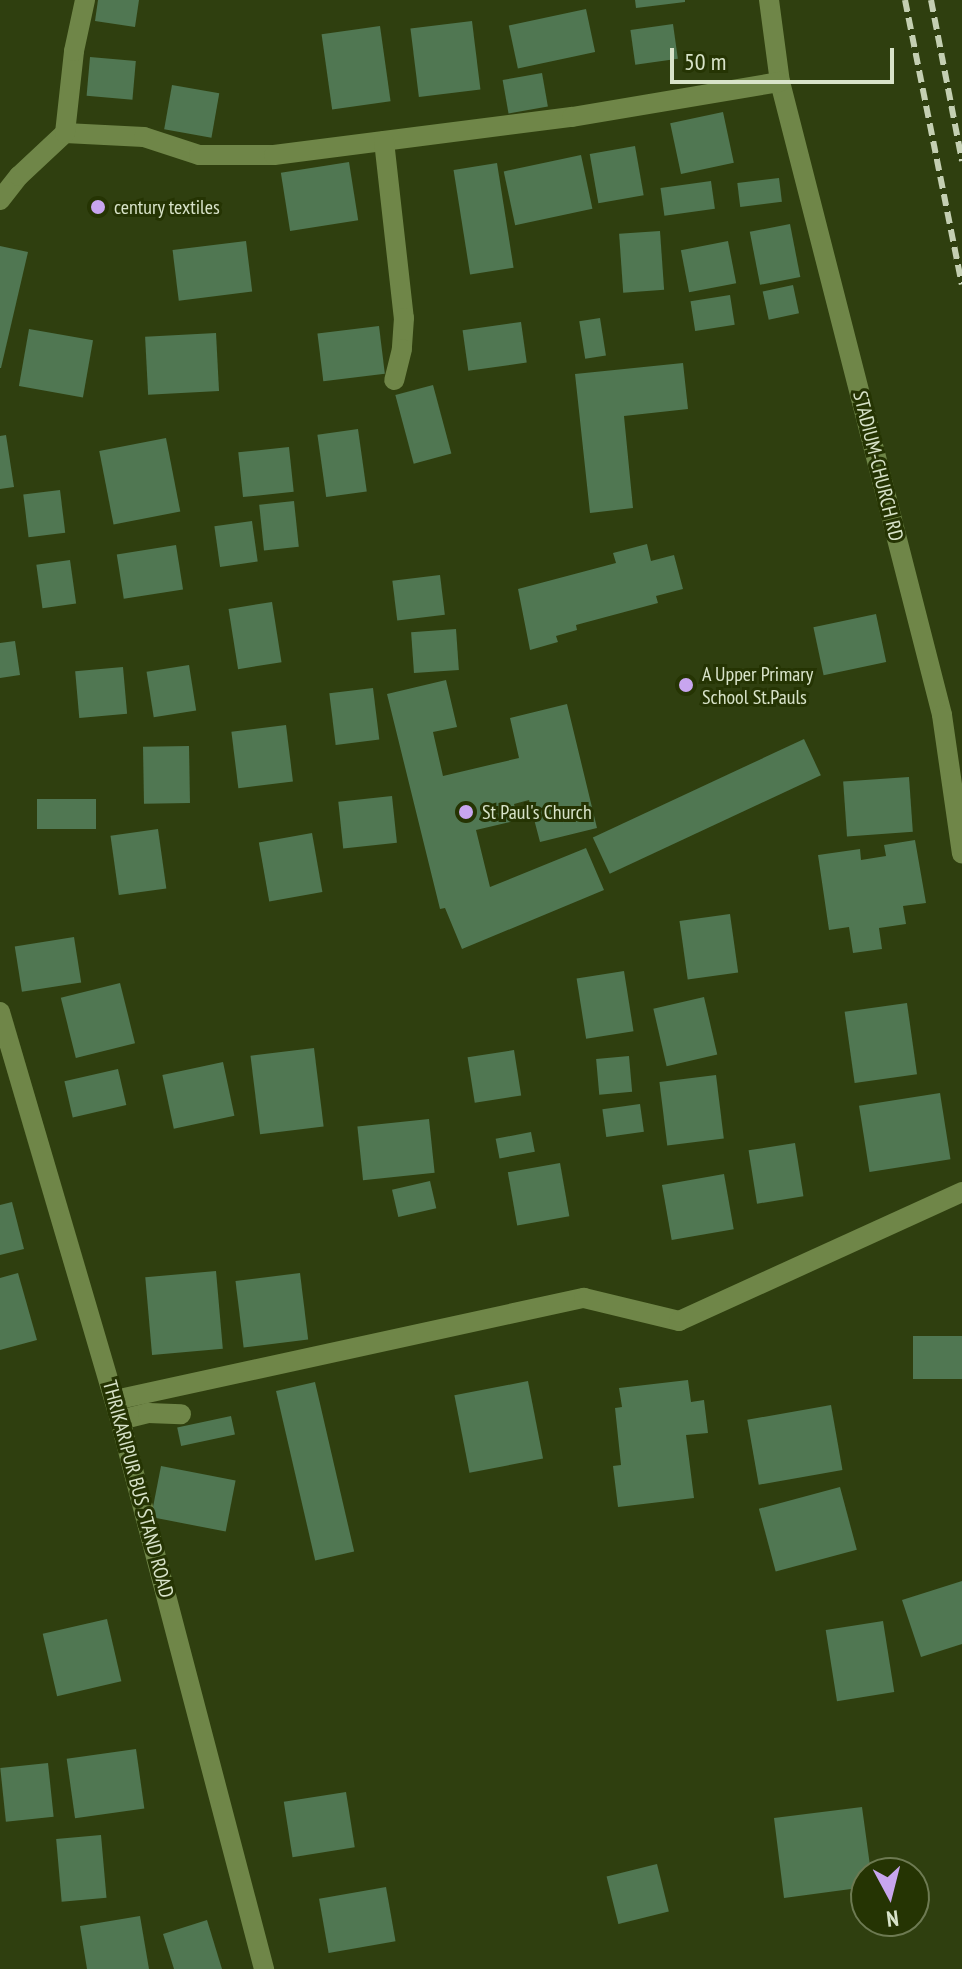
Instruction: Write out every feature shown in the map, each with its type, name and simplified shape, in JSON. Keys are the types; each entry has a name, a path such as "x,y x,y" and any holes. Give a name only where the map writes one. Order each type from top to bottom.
{"street":[{"path":"0,200 19,176 65,133 74,51 85,0"},
{"name":"STADIUM-CHURCH RD","path":"769,0 780,82 942,715 962,854"},
{"path":"65,133 144,137 199,155 274,155 572,117 780,82"},
{"path":"384,141 404,318 402,349 394,380"},
{"name":"THRIKARIPUR BUS STAND ROAD","path":"0,1012 118,1410 264,1969"},
{"path":"118,1410 584,1298 679,1321 962,1192"},
{"path":"118,1410 181,1414"}],"building":[{"path":"98,0 139,0 135,27 95,21"},
{"path":"635,0 685,0 685,2 636,8"},
{"path":"586,9 595,52 518,68 509,25"},
{"path":"472,21 480,89 419,97 410,29"},
{"path":"673,24 678,59 635,65 630,30"},
{"path":"380,26 391,101 332,109 322,34"},
{"path":"90,57 136,61 132,100 87,96"},
{"path":"542,73 548,106 509,113 503,80"},
{"path":"172,85 219,93 211,138 164,129"},
{"path":"723,112 734,163 681,174 670,123"},
{"path":"635,146 644,195 598,203 590,154"},
{"path":"581,155 592,209 515,225 504,171"},
{"path":"349,162 358,220 290,231 281,173"},
{"path":"497,163 514,268 470,275 454,170"},
{"path":"779,178 782,202 740,207 737,183"},
{"path":"711,181 715,209 664,216 660,188"},
{"path":"790,224 800,277 760,285 750,232"},
{"path":"660,231 664,290 623,293 619,234"},
{"path":"246,241 252,292 179,301 173,250"},
{"path":"728,241 736,283 689,292 681,250"},
{"path":"0,246 28,252 1,368 0,368"},
{"path":"793,285 799,313 769,320 763,291"},
{"path":"730,295 735,325 695,331 690,301"},
{"path":"600,318 606,356 585,359 579,321"},
{"path":"521,322 527,363 468,371 463,330"},
{"path":"379,326 385,374 323,381 317,334"},
{"path":"29,329 93,340 83,397 19,386"},
{"path":"216,333 219,391 148,395 145,337"},
{"path":"683,363 688,409 624,416 633,508 590,513 575,374"},
{"path":"433,385 451,454 414,464 395,395"},
{"path":"358,429 367,491 326,497 317,435"},
{"path":"6,435 14,487 0,489 0,436"},
{"path":"166,438 180,512 114,525 99,451"},
{"path":"289,447 294,492 243,497 238,452"},
{"path":"60,490 65,533 29,537 23,495"},
{"path":"294,501 299,547 264,550 259,505"},
{"path":"252,521 258,562 220,567 214,526"},
{"path":"647,544 651,561 674,555 683,589 656,596 658,603 576,625 577,630 556,636 558,642 530,650 518,589 616,563 613,553"},
{"path":"176,545 183,589 124,599 117,554"},
{"path":"70,560 76,604 42,608 36,565"},
{"path":"440,575 445,615 397,621 392,581"},
{"path":"272,602 282,662 238,669 229,609"},
{"path":"876,614 886,662 824,675 813,627"},
{"path":"456,629 459,670 414,673 411,632"},
{"path":"15,641 20,675 0,678 0,643"},
{"path":"189,665 196,710 154,717 147,672"},
{"path":"123,667 127,714 79,718 75,671"},
{"name":"St Paul's Church","path":"446,680 457,727 433,732 443,776 519,758 510,718 567,704 597,828 540,842 529,800 514,804 518,820 476,830 490,887 586,848 604,890 462,949 445,908 440,909 387,694"},
{"path":"373,688 379,740 336,745 329,693"},
{"path":"286,725 293,782 238,788 231,732"},
{"path":"804,739 821,775 610,874 593,837"},
{"path":"189,746 190,803 144,804 143,747"},
{"path":"909,777 913,832 847,836 843,782"},
{"path":"392,796 397,843 343,848 338,802"},
{"path":"37,799 96,799 96,829 37,829"},
{"path":"158,829 166,888 119,895 110,836"},
{"path":"312,833 322,892 269,901 259,842"},
{"path":"915,840 926,903 903,906 906,924 879,928 882,949 853,953 849,927 829,930 818,855 860,849 861,860 886,856 884,845"},
{"path":"730,914 738,972 688,980 679,921"},
{"path":"74,937 81,982 22,992 15,946"},
{"path":"624,971 634,1031 586,1039 577,979"},
{"path":"120,983 135,1043 76,1058 61,998"},
{"path":"704,997 717,1054 667,1066 653,1009"},
{"path":"907,1003 917,1074 855,1083 845,1012"},
{"path":"314,1048 324,1126 260,1134 250,1056"},
{"path":"514,1050 521,1095 475,1103 468,1057"},
{"path":"629,1056 632,1092 599,1095 596,1059"},
{"path":"223,1062 234,1116 174,1129 162,1075"},
{"path":"118,1069 126,1105 73,1117 64,1081"},
{"path":"716,1075 724,1139 667,1145 659,1082"},
{"path":"940,1093 950,1159 869,1172 859,1106"},
{"path":"640,1104 644,1132 606,1137 602,1109"},
{"path":"429,1119 435,1173 363,1180 357,1127"},
{"path":"531,1132 535,1152 499,1159 496,1139"},
{"path":"795,1143 803,1196 757,1204 749,1150"},
{"path":"560,1163 569,1216 517,1225 508,1172"},
{"path":"724,1174 734,1229 672,1240 662,1185"},
{"path":"430,1181 436,1208 398,1217 392,1190"},
{"path":"12,1202 24,1249 0,1255 0,1205"},
{"path":"216,1271 223,1349 152,1355 145,1277"},
{"path":"18,1273 37,1340 0,1350 0,1278"},
{"path":"300,1273 308,1340 244,1347 235,1281"},
{"path":"913,1336 962,1336 962,1379 913,1379"},
{"path":"688,1380 691,1402 704,1400 708,1433 686,1435 694,1498 618,1507 613,1466 621,1465 615,1408 622,1407 619,1388"},
{"path":"528,1381 543,1459 469,1473 454,1395"},
{"path":"315,1382 354,1552 315,1561 276,1391"},
{"path":"831,1405 842,1470 759,1485 747,1420"},
{"path":"231,1416 235,1435 181,1446 177,1427"},
{"path":"161,1466 236,1481 226,1532 151,1517"},
{"path":"840,1487 857,1550 776,1572 759,1509"},
{"path":"962,1581 962,1644 921,1657 902,1600"},
{"path":"107,1619 121,1681 57,1696 43,1634"},
{"path":"883,1621 894,1692 837,1701 826,1630"},
{"path":"136,1749 144,1808 75,1818 67,1759"},
{"path":"48,1763 54,1817 6,1822 0,1768"},
{"path":"346,1792 355,1847 293,1857 284,1802"},
{"path":"862,1807 869,1857 850,1857 850,1889 784,1898 774,1818"},
{"path":"101,1835 106,1898 62,1902 56,1839"},
{"path":"657,1864 669,1912 618,1924 607,1877"},
{"path":"386,1887 396,1941 329,1953 319,1899"},
{"path":"140,1916 149,1969 87,1969 80,1926"},
{"path":"207,1920 222,1969 174,1969 163,1934"}],"railway":[{"path":"905,0 962,284"},
{"path":"931,0 962,161"}],"place":[{"name":"century textiles","path":"98,207"},
{"name":"A Upper Primary School St.Pauls","path":"686,685"},
{"name":"St Paul's Church","path":"466,812"}]}
